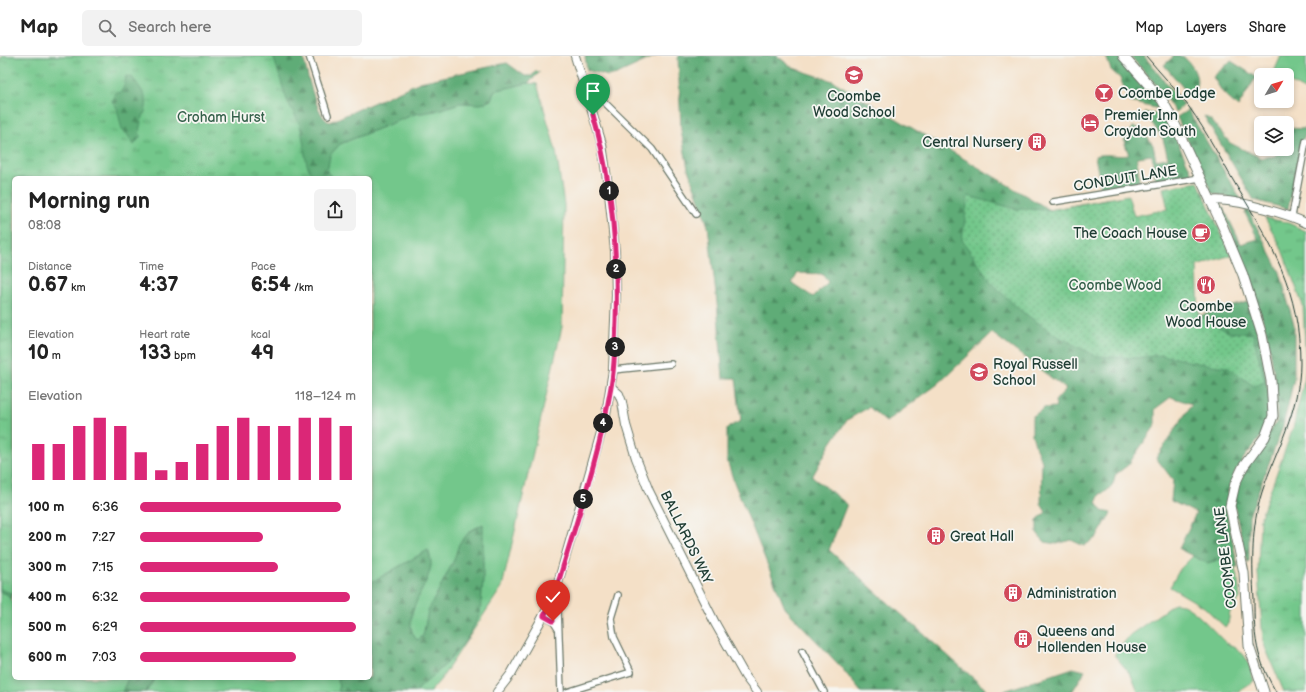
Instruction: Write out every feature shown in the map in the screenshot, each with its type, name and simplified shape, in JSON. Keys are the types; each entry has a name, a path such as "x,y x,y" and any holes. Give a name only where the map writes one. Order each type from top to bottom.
{"main road":[{"name":"COOMBE LANE","path":"1123,56 1162,100 1200,178 1243,275 1262,335 1273,402 1273,416 1263,440 1243,467 1235,484 1230,506 1244,573 1249,646 1264,692"}],"street":[{"path":"309,56 328,115"},
{"path":"497,692 511,674 554,597 593,464 614,370 616,295 615,251 609,193 602,144 576,57"},
{"path":"584,85 592,90 652,149 696,214"},
{"path":"1292,216 1306,141"},
{"name":"CONDUIT LANE","path":"1053,202 1200,178"},
{"path":"1210,200 1234,202 1292,216 1306,223"},
{"path":"614,370 671,364"},
{"name":"BALLARDS WAY","path":"611,387 619,394 636,458 653,498 715,623 745,676 757,692"},
{"path":"567,692 631,672 614,637 611,618 618,594"},
{"path":"554,597 558,610 561,692"},
{"path":"544,616 553,621 559,633"},
{"path":"802,651 824,692"}],"green space":[{"name":"Croham Hurst","path":"3,56 303,56 309,82 317,104 325,119 330,122 420,82 507,63 525,76 532,76 536,71 540,72 528,83 494,91 491,100 481,104 460,103 435,111 415,114 340,144 330,155 327,172 331,176 12,176 11,600 7,594 0,592 0,60"},
{"name":"Croham Hurst","path":"3,56 273,56 287,100 298,120 301,129 306,160 311,176 12,176 12,593 0,589 0,60","holes":["126,76 132,77 144,95 146,106 139,131 140,137 134,145 127,134 122,130 117,108 112,101 114,94 121,92 125,84"]},
{"path":"585,56 656,56 617,74 608,76 587,70"},
{"name":"Royal Russell School","path":"678,56 777,56 793,68 833,81 1050,210 1110,198 1191,296 1199,316 1248,302 1259,334 1269,396 1270,415 1265,432 1235,472 1229,488 1226,509 1238,567 1234,567 1228,562 1221,560 1207,563 1179,549 1196,513 1171,501 1173,480 1156,458 1192,404 1171,397 1155,409 1155,426 1128,465 1115,475 1114,482 1111,487 1100,494 1096,503 1102,511 1111,513 1097,537 1084,546 1071,540 1057,544 1045,542 1037,533 1037,520 1046,512 1041,504 1042,461 1036,449 1032,434 1032,417 1044,408 1056,407 1055,401 1066,389 992,333 938,384 886,422 869,407 847,420 831,443 812,477 847,504 829,550 989,692 861,692 840,666 785,608 734,482 727,460 727,428 741,421 736,378 723,378 717,303 708,226 688,169 681,130","holes":["798,273 822,274 828,282 813,297 792,283"]},
{"path":"1106,56 1119,56 1162,107 1155,108 1130,102 1120,78 1111,70"},
{"path":"1130,56 1144,56 1184,105 1175,112 1159,88"},
{"path":"1174,56 1184,57 1192,66 1197,81 1191,97 1164,65"},
{"path":"1281,56 1306,56 1306,91 1294,85 1294,68 1276,68"},
{"path":"1231,61 1254,76 1254,80 1238,107 1223,93 1213,77"},
{"path":"526,83 537,84 556,151 564,205 562,327 502,587 441,679 430,692 0,692 0,577 10,578 12,601 12,680 372,680 372,176 312,176 320,152 446,101"},
{"path":"1188,110 1242,201 1212,193 1177,117"},
{"path":"1145,113 1164,114 1193,175 1155,180 1152,155 1137,157 1139,182 1101,189 1095,156 1129,155 1124,141 1128,132 1133,127 1142,129 1153,145 1156,160 1168,158 1163,139"},
{"path":"1204,116 1211,120 1230,143 1254,155 1254,156 1261,158 1294,156 1294,128 1306,129 1306,134 1301,142 1288,209 1254,200"},
{"name":"Coombe Wood","path":"1198,182 1231,255 1197,266 1199,316 1228,332 1253,334 1265,382 1254,386 1227,367 1197,363 1162,355 1134,358 1096,356 1059,337 1021,311 993,285 962,240 968,196 1016,209 1050,210 1128,195 1134,216 1168,209 1163,188"},
{"path":"1217,203 1223,207 1241,244 1258,239 1245,213 1247,208 1280,272 1294,325 1294,379 1283,426 1249,516 1249,561 1247,562 1234,504 1239,484 1246,469 1277,421 1277,390 1267,334 1262,318 1230,228"},
{"path":"1265,218 1286,222 1306,231 1306,365 1303,306 1281,247"},
{"path":"1306,365 1306,692 1284,692 1263,642 1258,572 1260,519 1293,428 1305,377"},
{"path":"483,524 483,581 480,614 467,639 446,664 415,692 339,692 338,680 372,680 372,582 428,550 431,565 429,574 412,613 412,631 417,640 423,636 428,611 454,560 459,544 470,531"},
{"path":"1193,556 1207,563 1225,561 1230,563 1234,568 1238,581 1240,598 1230,612 1228,624 1225,627 1204,607 1170,587 1180,569"},
{"path":"1175,603 1181,604 1195,613 1226,643 1240,651 1248,663 1254,681 1237,692 1138,692 1131,675 1115,654 1130,635"},
{"path":"1073,668 1085,671 1072,692 1001,692"},
{"path":"127,680 154,680 146,692 122,692"}],"tram line":[{"path":"1146,56 1179,94 1208,136 1273,250 1290,291 1295,314 1299,337 1300,363 1296,397 1292,413 1258,505 1253,545 1254,620 1256,640 1262,664 1276,692"}],"place":[{"name":"Coombe Wood School","path":"854,75"},
{"name":"Coombe Lodge","path":"1104,93"},
{"name":"Premier Inn Croydon South","path":"1090,123"},
{"name":"Central Nursery","path":"1037,142"},
{"name":"The Coach House","path":"1201,233"},
{"name":"Coombe Wood House","path":"1206,285"},
{"name":"Royal Russell School","path":"979,372"},
{"name":"Great Hall","path":"936,536"},
{"name":"Administration","path":"1013,593"},
{"name":"Queens and Hollenden House","path":"1023,639"}],"route":[{"path":"553,621 544,616 554,597 593,464 606,415 615,356 615,251 602,144 593,115"}]}
